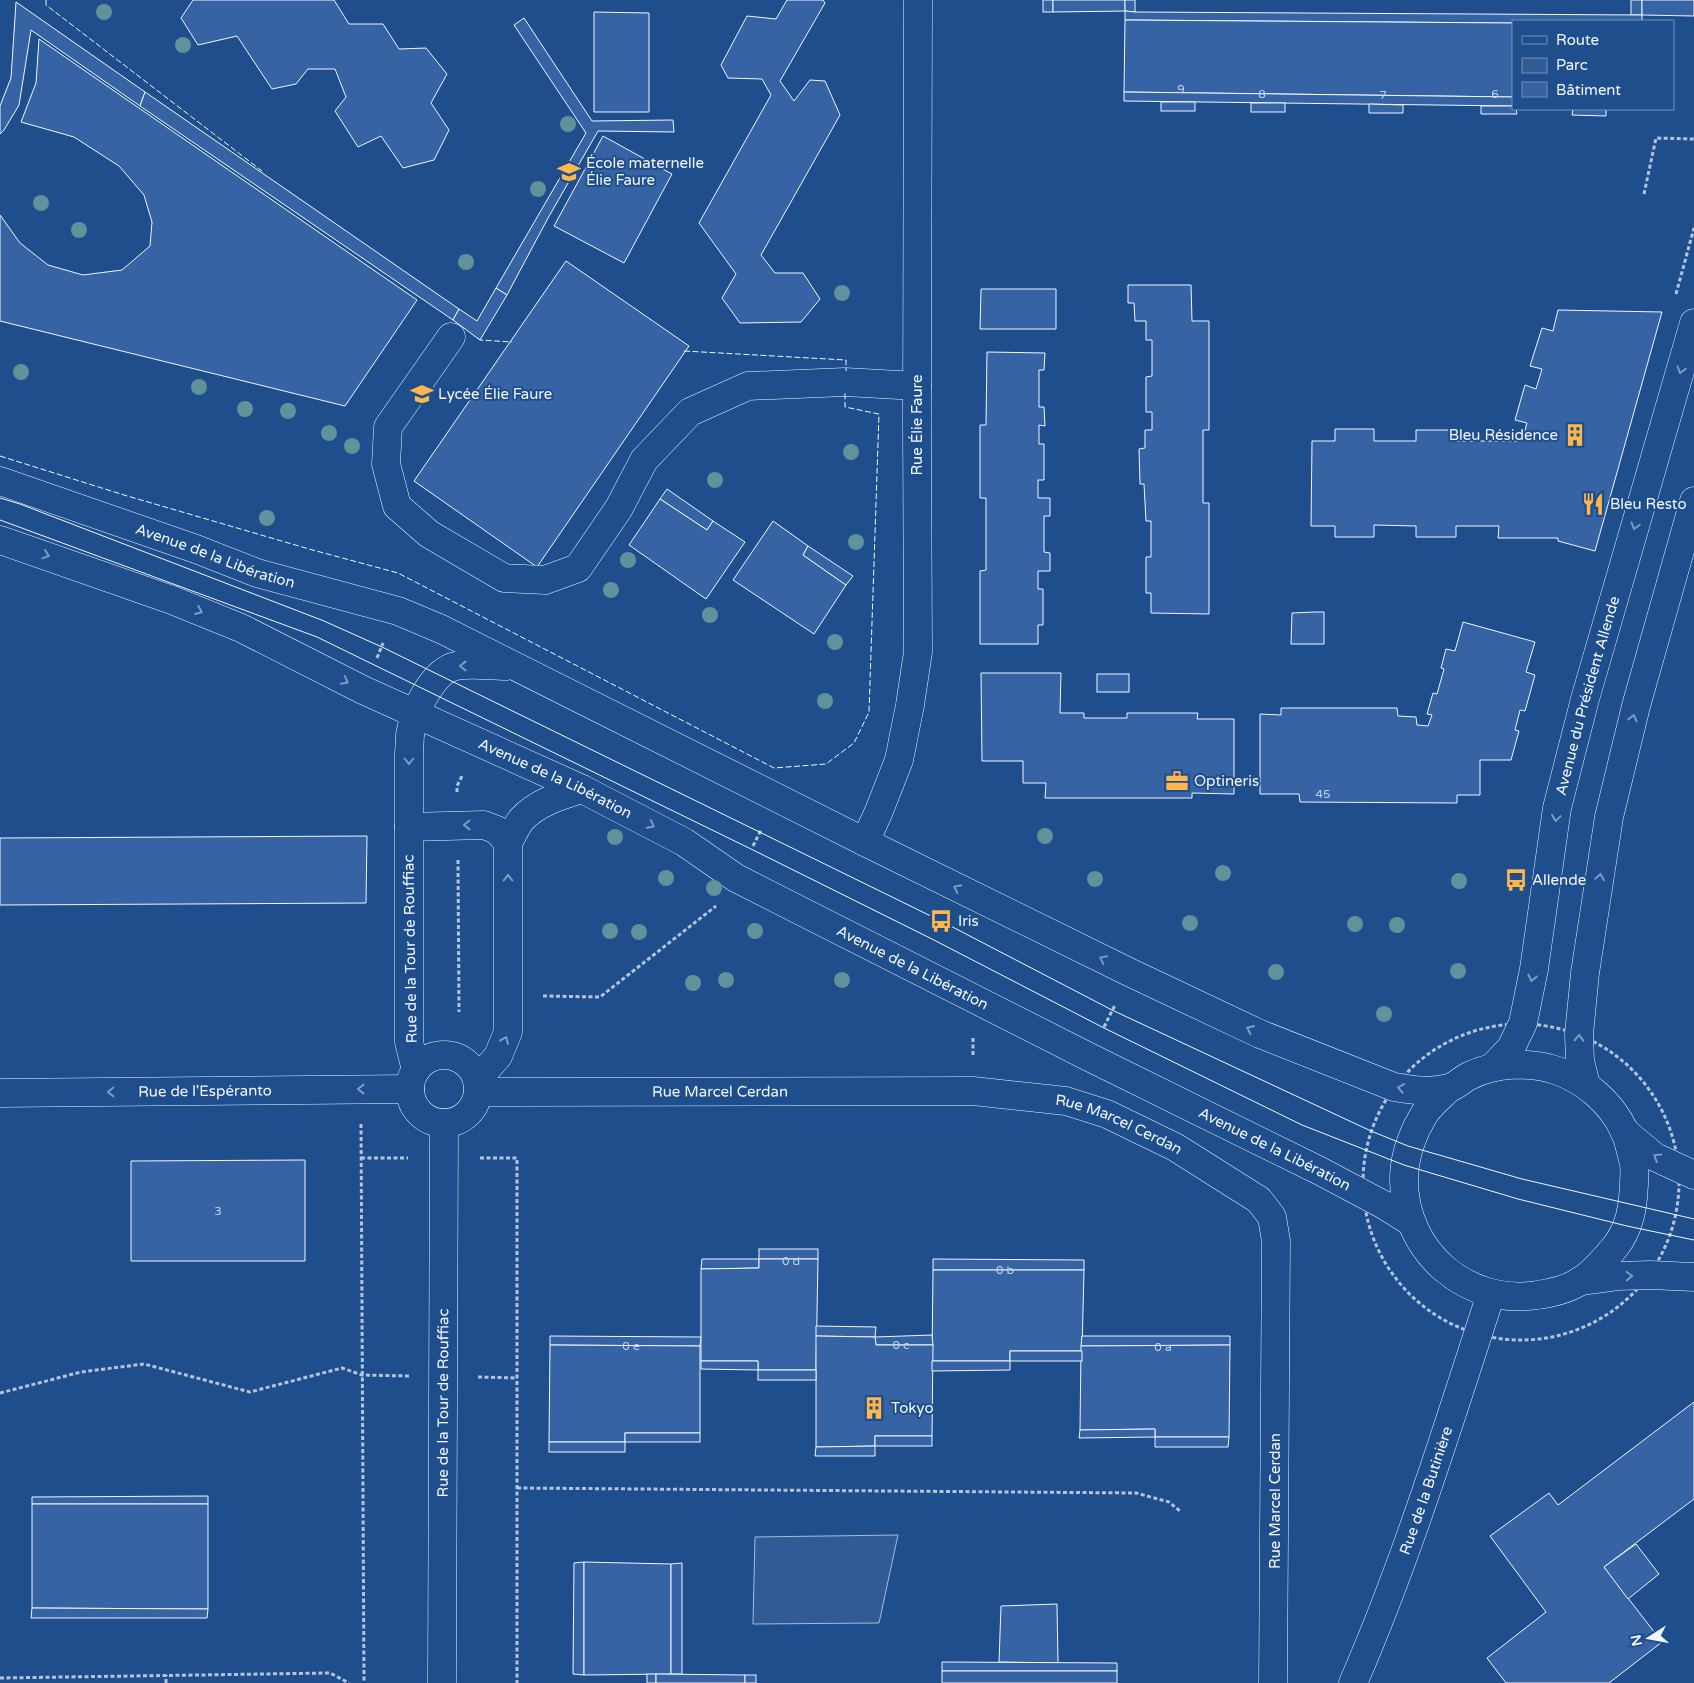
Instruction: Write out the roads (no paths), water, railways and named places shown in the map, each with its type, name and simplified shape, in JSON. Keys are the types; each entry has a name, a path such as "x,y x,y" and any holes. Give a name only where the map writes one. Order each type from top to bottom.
{"street":[{"name":"Rue Élie Faure","path":"864,842 879,811 899,760 918,652 918,0"},
{"name":"Avenue du Président Allende","path":"1494,1067 1511,1048 1523,1023 1534,970 1557,808 1585,699 1694,323"},
{"path":"451,337 388,427 386,464 397,506 429,534 504,578 545,580 578,568 619,508 644,460 690,412 748,386 845,382 917,386"},
{"name":"Avenue de la Libération","path":"0,481 196,549 257,573 398,611 441,630 1131,974 1260,1034 1394,1087 1418,1091 1449,1088"},
{"path":"1586,1086 1580,1061 1579,1034 1584,973 1609,817 1636,706 1694,501"},
{"name":"Avenue de la Libération","path":"0,540 172,600 224,621 363,690 582,789 684,842 736,878 1384,1204 1411,1222"},
{"name":"Avenue de la Libération","path":"416,714 427,690 433,682 454,666 512,666"},
{"name":"Rue de la Tour de Rouffiac","path":"416,714 411,729 409,753 409,1042 413,1080 412,1100 424,1116 433,1121 444,1123 442,1683"},
{"path":"444,1123 454,1122 463,1118 470,1111 476,1102 477,1086 498,1056 508,1032 508,843 521,820 535,807 559,796 582,789"},
{"path":"409,827 484,825 497,830 508,843"},
{"name":"Rue de la Tour de Rouffiac","path":"413,1080 423,1062 433,1057 444,1055 454,1057 472,1069 477,1086"},
{"path":"1580,1281 1600,1265 1617,1244 1627,1226 1633,1206 1635,1168 1624,1131 1608,1106 1586,1086 1557,1071 1526,1064 1494,1067 1470,1075 1449,1088 1424,1114 1408,1146 1404,1166 1404,1194 1411,1222 1429,1254 1455,1278 1491,1294 1520,1298 1551,1293 1580,1281 1618,1276 1694,1277"},
{"name":"Rue de l'Espéranto","path":"0,1093 361,1089 413,1080"},
{"name":"Rue Marcel Cerdan","path":"477,1086 973,1091 1066,1101 1107,1114 1175,1147 1259,1200 1272,1217 1276,1241 1273,1683"},
{"path":"1624,1131 1654,1157 1687,1172"},
{"name":"Rue de la Butinière","path":"1353,1683 1371,1643 1434,1471 1491,1294"}],"tram line":[{"path":"0,498 324,621 382,647 941,921 1112,1010 1371,1131 1408,1146 1522,1179 1694,1219"},
{"path":"0,520 317,637 751,849 932,939 1104,1028 1302,1125 1404,1165 1518,1199 1627,1226 1694,1240"}],"place":[{"name":"École maternelle Élie Faure","path":"569,172"},
{"name":"Lycée Élie Faure","path":"422,394"},
{"name":"Bleu Résidence","path":"1575,435"},
{"name":"Bleu Resto","path":"1593,504"},
{"name":"Optineris","path":"1177,781"},
{"name":"Allende","path":"1516,880"},
{"name":"Iris","path":"941,921"},
{"name":"Tokyo","path":"874,1408"}]}
